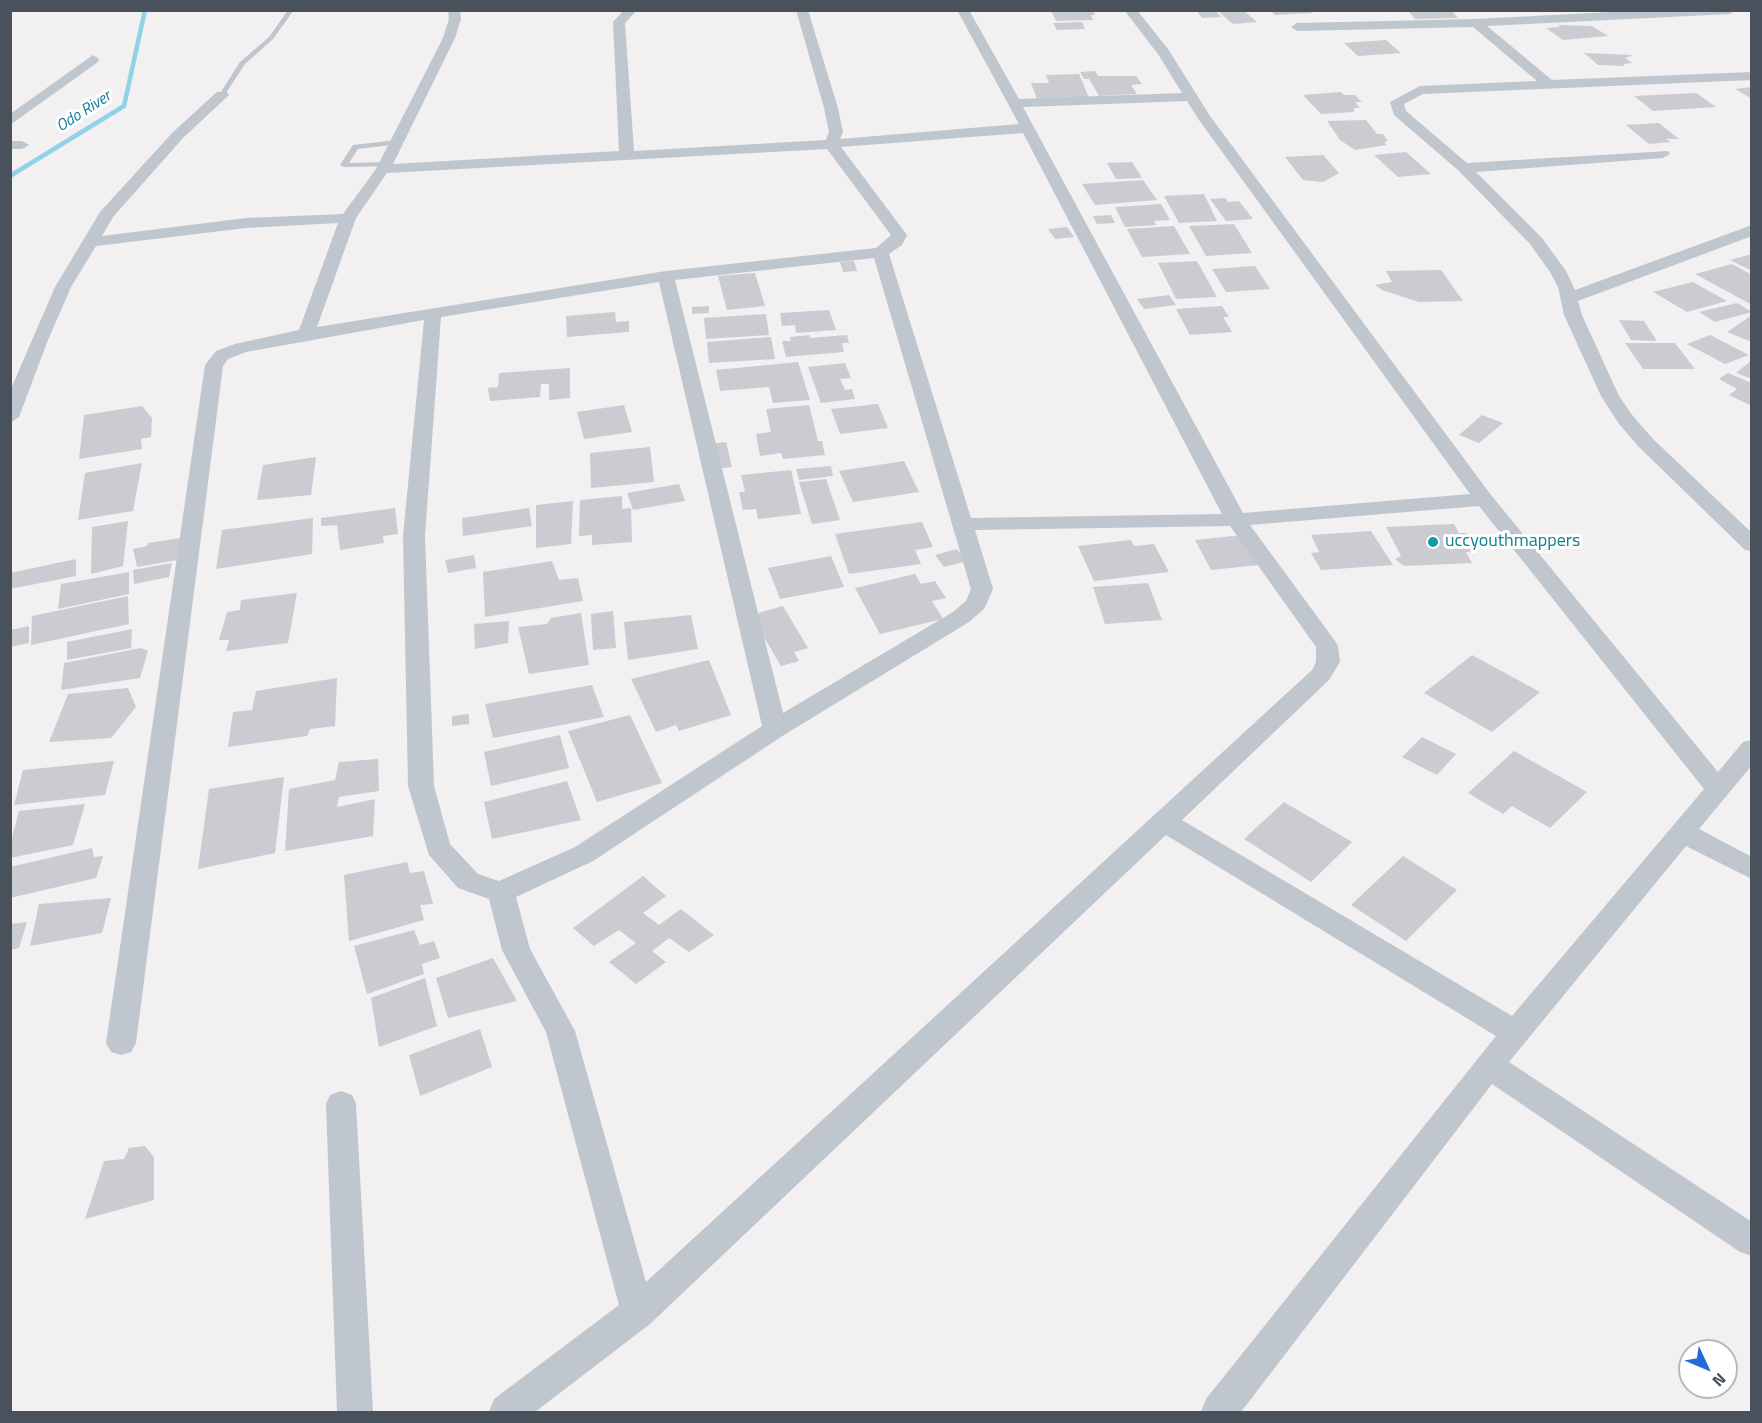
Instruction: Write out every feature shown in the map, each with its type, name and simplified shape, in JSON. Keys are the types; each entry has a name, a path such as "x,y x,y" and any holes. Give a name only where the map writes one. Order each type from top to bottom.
{"street":[{"path":"306,334 348,218 384,166 449,38 455,19 454,10"},
{"path":"627,157 619,22 631,10"},
{"path":"802,10 831,108 836,132 831,144"},
{"path":"507,1413 638,1312 1321,675 1328,662 1328,646 1236,520 963,10"},
{"path":"1130,10 1163,52 1191,97 1484,499 1717,788"},
{"path":"1297,27 1477,17 1491,22 1641,12 1730,10"},
{"path":"1477,17 1548,84"},
{"path":"10,121 93,59"},
{"path":"1752,76 1420,90 1397,102 1399,112 1464,168 1536,241 1558,271 1566,287 1567,299 1610,396 1626,420 1646,443 1752,545"},
{"path":"10,417 54,308 106,215 178,135 222,95"},
{"path":"1014,103 1191,97"},
{"path":"384,166 627,157 1028,128"},
{"path":"122,1043 214,365 222,356 240,348 306,334 666,276 880,252 896,242 899,235 831,144"},
{"path":"1464,168 1663,154"},
{"path":"92,242 246,223 348,218"},
{"path":"1567,299 1752,230"},
{"path":"433,313 414,536 420,786 438,848 468,881 501,892 584,854 775,729 961,617 976,604 982,589 880,252"},
{"path":"666,276 775,729"},
{"path":"964,524 1236,520 1484,499"},
{"path":"1219,1413 1489,1065 1752,748"},
{"path":"1164,821 1516,1033"},
{"path":"1682,832 1752,869"},
{"path":"501,892 516,950 560,1031 638,1312"},
{"path":"1489,1065 1752,1241"},
{"path":"341,1104 355,1413"}],"lane":[{"path":"222,95 242,63 271,38 291,10"},
{"path":"384,166 350,167 344,165 356,147 396,142"}],"building":[{"path":"1051,10 1093,10 1095,15 1091,15 1093,20 1056,21"},
{"path":"1196,10 1215,10 1221,17 1202,18"},
{"path":"1243,10 1257,22 1233,24 1219,12"},
{"path":"1270,10 1309,10 1312,13 1275,15"},
{"path":"1408,10 1451,10 1458,18 1415,19"},
{"path":"1082,22 1085,29 1057,30 1053,23"},
{"path":"1558,25 1592,26 1608,36 1563,40 1546,28 1560,27"},
{"path":"1386,40 1401,53 1358,56 1344,43"},
{"path":"1584,53 1633,55 1625,58 1632,63 1623,64 1625,66 1598,65"},
{"path":"1095,71 1098,76 1136,76 1142,84 1131,85 1137,94 1099,96 1089,79 1084,79 1080,72"},
{"path":"1079,74 1089,98 1037,99 1031,83 1049,83 1046,75"},
{"path":"1752,87 1752,99 1735,89"},
{"path":"1341,92 1344,95 1355,95 1362,102 1355,102 1360,108 1354,108 1354,112 1321,114 1303,95"},
{"path":"1696,93 1716,107 1653,111 1634,96"},
{"path":"1366,120 1377,134 1383,134 1388,141 1384,142 1387,145 1355,150 1340,140 1327,121"},
{"path":"1659,123 1679,139 1666,139 1671,142 1649,144 1626,125"},
{"path":"1406,152 1431,174 1398,177 1374,155"},
{"path":"1323,155 1339,173 1323,182 1303,180 1285,157"},
{"path":"1132,162 1142,178 1116,179 1107,163"},
{"path":"1143,180 1157,200 1095,205 1082,184"},
{"path":"1204,194 1217,221 1179,223 1164,196"},
{"path":"1225,198 1228,202 1239,201 1253,219 1226,221 1210,199"},
{"path":"1161,204 1170,220 1154,221 1156,225 1125,227 1115,207"},
{"path":"1111,215 1115,223 1097,224 1093,216"},
{"path":"1234,224 1252,253 1206,256 1189,226"},
{"path":"1174,226 1190,254 1142,257 1127,229"},
{"path":"1067,227 1074,237 1055,239 1048,229"},
{"path":"1752,254 1752,271 1730,260"},
{"path":"854,261 857,271 843,272 840,262"},
{"path":"1197,261 1217,297 1176,299 1158,263"},
{"path":"1732,264 1752,275 1752,305 1695,274"},
{"path":"1255,266 1270,289 1226,292 1212,269"},
{"path":"1441,270 1463,301 1419,302 1382,290 1375,285 1392,282 1386,271"},
{"path":"755,273 765,306 727,310 718,276"},
{"path":"1693,282 1727,301 1687,312 1653,292"},
{"path":"1169,295 1176,305 1144,309 1137,299"},
{"path":"1737,303 1752,312 1715,322 1699,312"},
{"path":"709,306 709,313 692,314 692,307"},
{"path":"1222,306 1229,317 1223,317 1232,332 1190,335 1176,309"},
{"path":"829,310 836,330 796,333 795,325 782,326 780,313"},
{"path":"615,312 616,322 629,321 629,332 567,337 566,316"},
{"path":"766,314 769,335 706,339 704,318"},
{"path":"1752,315 1752,342 1727,332"},
{"path":"1619,320 1644,321 1657,341 1631,340"},
{"path":"810,335 810,338 847,335 849,343 842,343 844,352 786,357 782,341 791,341 790,337"},
{"path":"1710,335 1749,355 1725,364 1687,344"},
{"path":"771,337 775,359 709,363 707,342"},
{"path":"1625,343 1675,343 1695,369 1643,369"},
{"path":"1752,360 1752,379 1736,373"},
{"path":"798,362 810,400 773,403 769,387 720,391 716,370"},
{"path":"845,363 851,378 840,379 845,390 852,389 855,399 821,403 808,367"},
{"path":"570,368 570,398 549,400 549,384 541,384 540,397 490,401 488,388 498,387 499,373"},
{"path":"1728,373 1752,383 1752,406 1729,395 1737,389 1719,379"},
{"path":"878,404 888,428 840,434 831,409"},
{"path":"624,405 632,432 584,439 577,412"},
{"path":"809,405 818,441 822,441 825,455 783,459 781,453 760,456 756,434 771,432 766,409"},
{"path":"142,406 152,418 151,437 141,439 142,449 79,459 84,415"},
{"path":"1482,415 1503,423 1479,443 1459,435"},
{"path":"726,442 732,467 715,469 709,444"},
{"path":"650,447 654,482 591,488 590,453"},
{"path":"316,457 311,495 257,500 263,465"},
{"path":"904,461 919,492 853,502 839,471"},
{"path":"142,463 133,511 78,520 85,473"},
{"path":"831,466 833,476 799,480 796,469"},
{"path":"791,470 801,514 758,519 756,509 743,510 739,492 745,492 741,475"},
{"path":"826,479 840,520 812,524 799,482"},
{"path":"679,484 685,501 633,510 627,493"},
{"path":"622,496 622,509 631,508 632,542 592,545 592,535 579,536 580,500"},
{"path":"573,501 571,544 536,548 536,505"},
{"path":"395,508 398,534 383,536 384,543 340,550 337,525 321,526 321,518"},
{"path":"529,508 532,526 463,536 462,518"},
{"path":"313,518 312,554 216,569 222,530"},
{"path":"128,521 123,566 91,574 92,527"},
{"path":"922,522 933,547 915,550 921,564 849,574 835,534"},
{"name":"uccyouthmappers","path":"1454,524 1459,533 1467,533 1478,552 1466,552 1472,563 1404,566 1395,559 1401,556 1386,527"},
{"path":"1371,531 1393,565 1321,570 1311,553 1319,552 1311,535"},
{"path":"1242,535 1259,565 1211,570 1195,540"},
{"path":"180,538 183,559 137,567 133,549 147,546 148,543"},
{"path":"1131,540 1134,546 1154,544 1169,572 1094,581 1078,546"},
{"path":"957,549 967,561 944,567 935,555"},
{"path":"474,555 476,568 448,573 445,560"},
{"path":"831,556 844,587 780,599 768,568"},
{"path":"76,559 76,576 10,589 10,573"},
{"path":"552,561 559,580 578,578 583,601 485,617 483,572"},
{"path":"172,563 169,577 134,584 133,570"},
{"path":"129,572 129,594 58,609 61,584"},
{"path":"915,574 921,584 935,581 946,598 932,601 943,619 880,634 855,588"},
{"path":"1148,583 1162,620 1105,624 1093,587"},
{"path":"297,593 288,643 226,651 229,640 219,640 227,612 240,610 241,600"},
{"path":"128,596 129,624 31,645 32,616"},
{"path":"783,606 808,648 794,652 799,661 781,666 751,615"},
{"path":"613,611 616,648 593,650 591,614"},
{"path":"581,613 589,665 529,674 518,627 547,624 551,618"},
{"path":"691,615 698,649 628,660 624,622"},
{"path":"509,621 508,643 475,649 474,624"},
{"path":"29,626 29,643 10,647 10,630"},
{"path":"132,629 131,648 67,660 67,642"},
{"path":"141,648 148,651 140,678 61,690 64,663"},
{"path":"1472,655 1540,692 1492,732 1424,693"},
{"path":"709,660 731,715 679,731 676,725 656,732 631,679"},
{"path":"337,678 335,726 310,729 307,736 228,747 233,712 252,710 256,691"},
{"path":"592,685 604,717 493,738 485,704"},
{"path":"128,688 136,707 111,738 49,742 68,694"},
{"path":"469,714 469,724 452,726 452,716"},
{"path":"630,715 662,783 597,802 568,731"},
{"path":"560,735 569,768 491,786 484,752"},
{"path":"1422,737 1456,754 1437,775 1402,757"},
{"path":"1514,751 1587,792 1550,828 1512,806 1503,814 1468,793"},
{"path":"378,759 379,791 339,797 337,807 375,799 373,836 285,851 289,789 335,780 339,762"},
{"path":"114,761 105,795 14,805 23,770"},
{"path":"284,777 275,853 198,869 209,789"},
{"path":"567,781 581,820 492,839 484,802"},
{"path":"1284,802 1352,842 1311,882 1244,839"},
{"path":"85,804 73,845 10,858 10,845 19,811"},
{"path":"92,848 94,857 103,856 96,878 10,898 10,867"},
{"path":"1403,856 1457,890 1406,941 1351,905"},
{"path":"407,862 410,873 424,871 433,904 420,905 424,920 349,941 344,875"},
{"path":"643,876 666,896 643,913 659,925 681,909 714,935 689,952 669,938 652,951 666,962 636,984 609,962 636,943 619,930 594,946 573,928"},
{"path":"111,898 102,933 30,946 39,904"},
{"path":"27,922 19,948 10,950 10,924"},
{"path":"414,930 420,945 434,941 440,958 422,964 424,974 367,994 354,946"},
{"path":"493,958 517,1001 448,1018 436,978"},
{"path":"425,978 437,1026 379,1047 371,998"},
{"path":"480,1029 492,1067 420,1096 409,1055"},
{"path":"145,1146 154,1157 154,1200 85,1219 104,1161 124,1159 129,1148"}],"waterway":[{"name":"Odo River","path":"10,176 124,106 145,10"}],"place":[{"name":"uccyouthmappers","path":"1433,542"}]}
